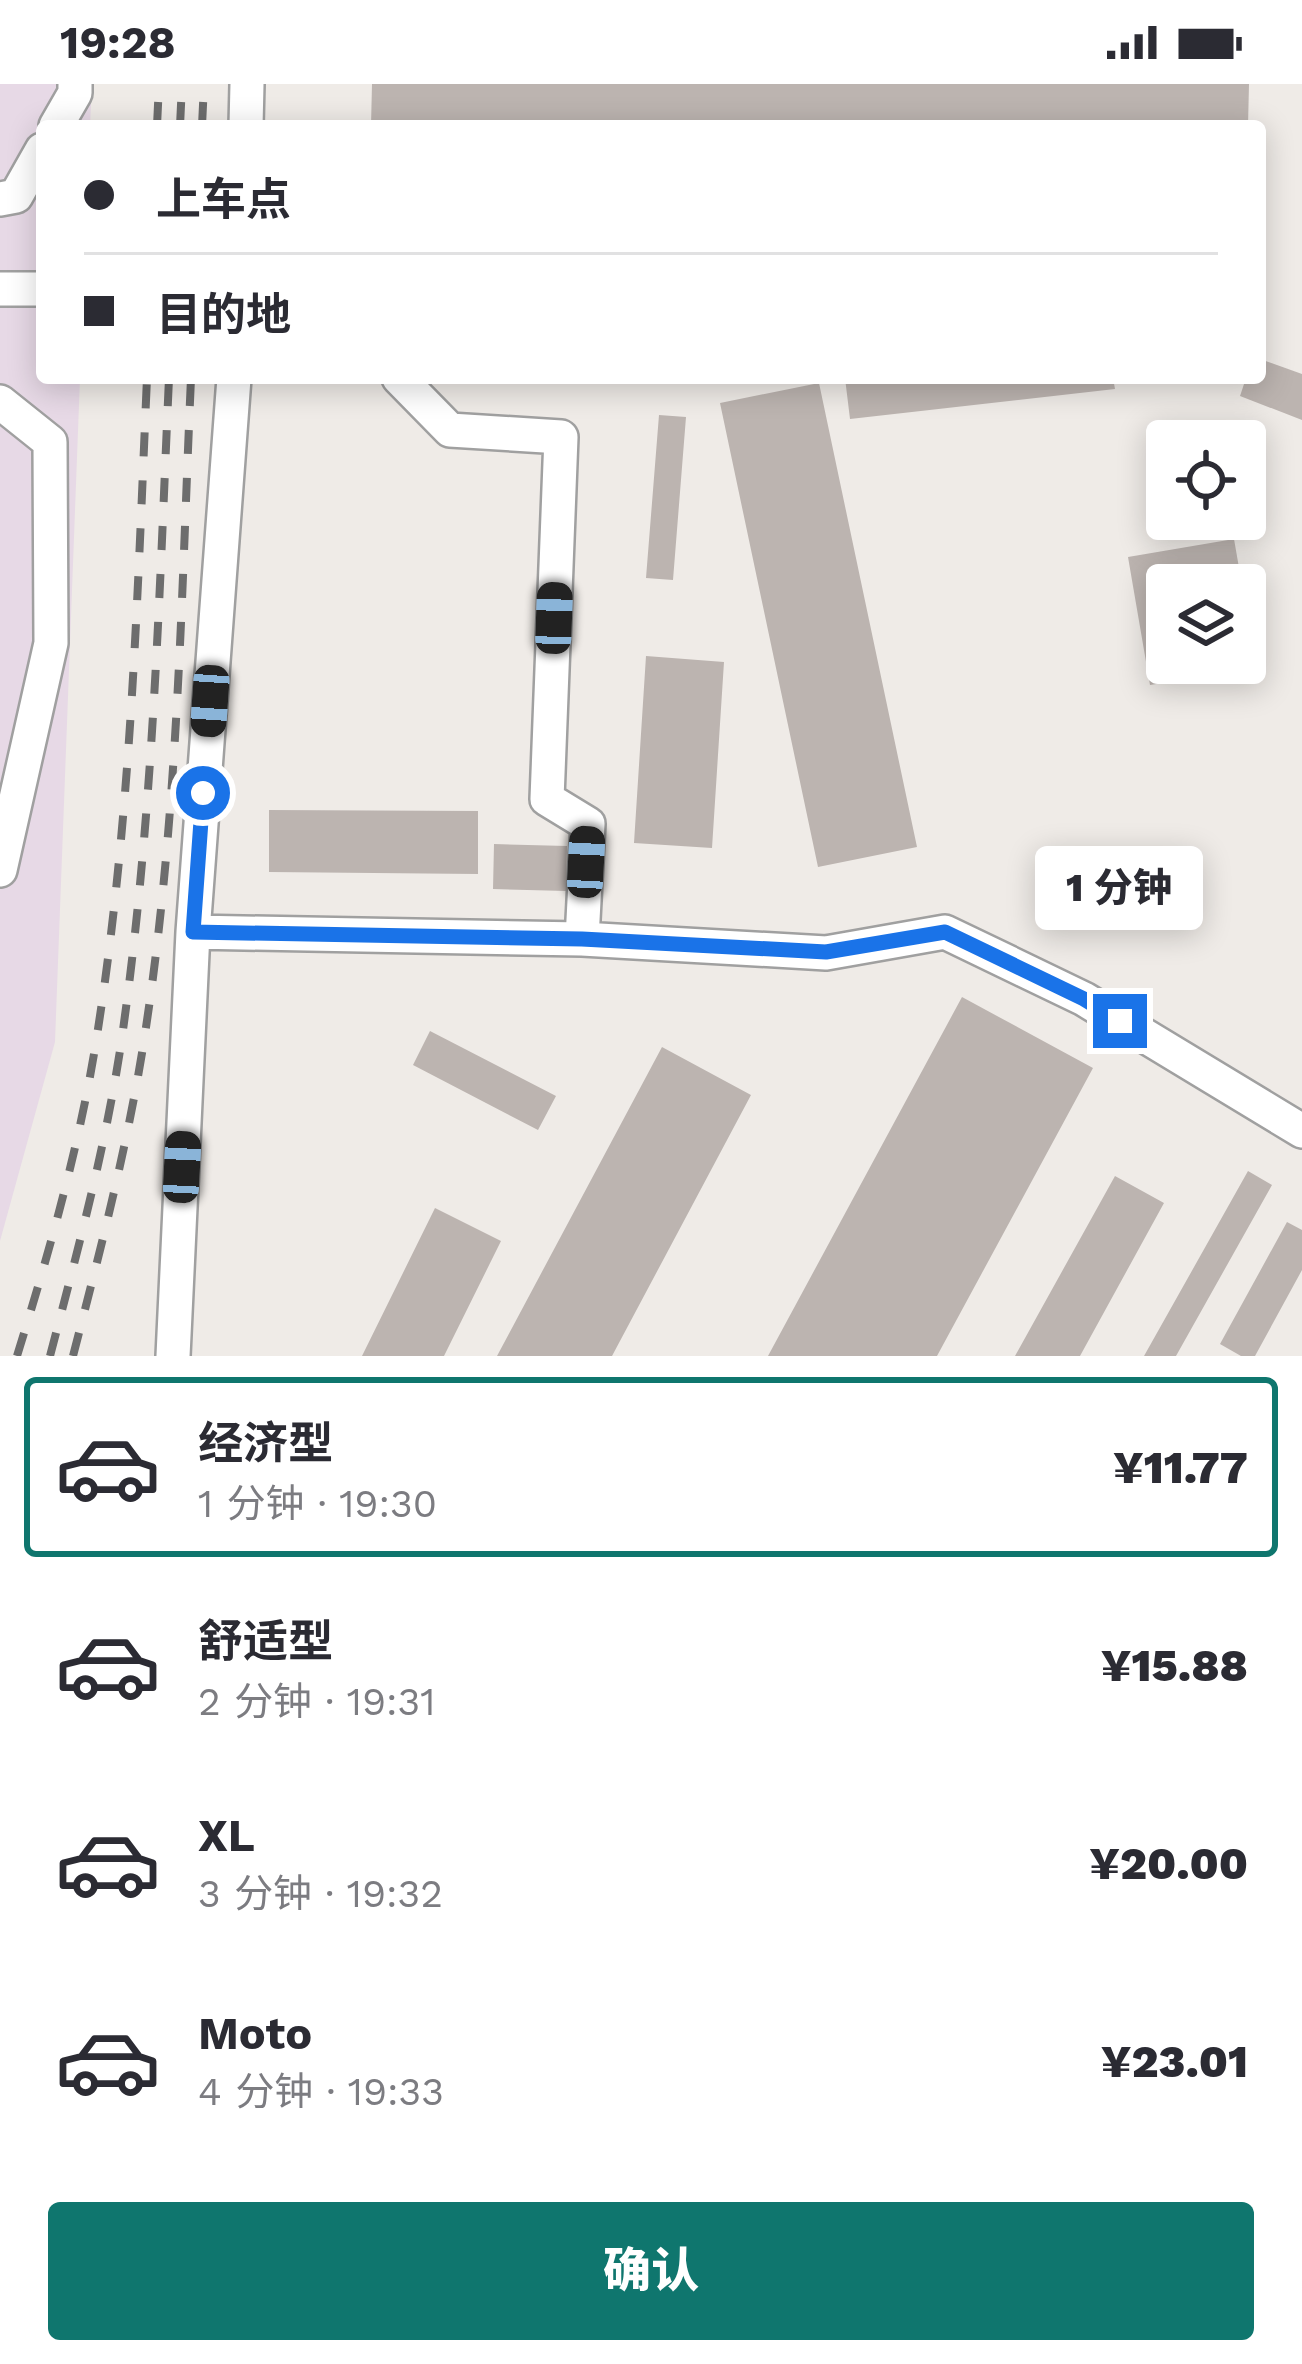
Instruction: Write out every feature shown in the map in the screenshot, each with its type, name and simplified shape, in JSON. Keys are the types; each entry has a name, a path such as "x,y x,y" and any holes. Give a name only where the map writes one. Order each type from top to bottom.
{"street":[{"path":"59,120 75,84"},
{"path":"246,120 248,84"},
{"path":"0,199 16,196 36,161"},
{"path":"0,289 36,289"},
{"path":"173,1356 193,932 234,384"},
{"path":"405,384 450,430 561,437 547,799 588,824 582,939"},
{"path":"0,401 50,442 51,643 0,870"},
{"path":"193,932 582,939 826,952 945,932 1084,999 1302,1131"}],"shaded area":[{"path":"0,84 92,84 90,120 36,120 36,384 80,384 55,1042 0,1241"}],"building":[{"path":"372,84 1249,84 1248,120 371,120"},
{"path":"1266,361 1302,374 1302,420 1240,396 1244,384 1266,384"},
{"path":"819,384 917,847 818,867 720,403"},
{"path":"846,384 1114,384 1115,389 850,419"},
{"path":"659,415 686,417 673,580 646,578"},
{"path":"1234,540 1238,564 1146,564 1146,662 1128,557"},
{"path":"646,656 724,662 712,848 634,843"},
{"path":"269,810 478,811 478,874 269,872"},
{"path":"494,844 567,846 566,891 493,889"},
{"path":"962,997 1093,1068 937,1356 768,1356"},
{"path":"430,1031 556,1096 538,1130 413,1065"},
{"path":"662,1047 751,1095 612,1356 497,1356"},
{"path":"1248,1171 1272,1185 1176,1356 1144,1356"},
{"path":"1115,1176 1164,1203 1080,1356 1015,1356"},
{"path":"435,1208 501,1241 444,1356 362,1356"},
{"path":"1287,1222 1302,1230 1302,1270 1255,1356 1241,1356 1220,1344"}],"railway":[{"path":"157,120 159,84"},
{"path":"180,120 182,84"},
{"path":"202,120 204,84"},
{"path":"17,1356 80,1126 107,965 131,714 147,384"},
{"path":"50,1356 107,1123 132,961 153,711 169,384"},
{"path":"73,1356 128,1130 154,969 176,716 191,384"}],"route":[{"path":"203,793 193,932 582,939 826,952 945,932 1120,1021"}]}
